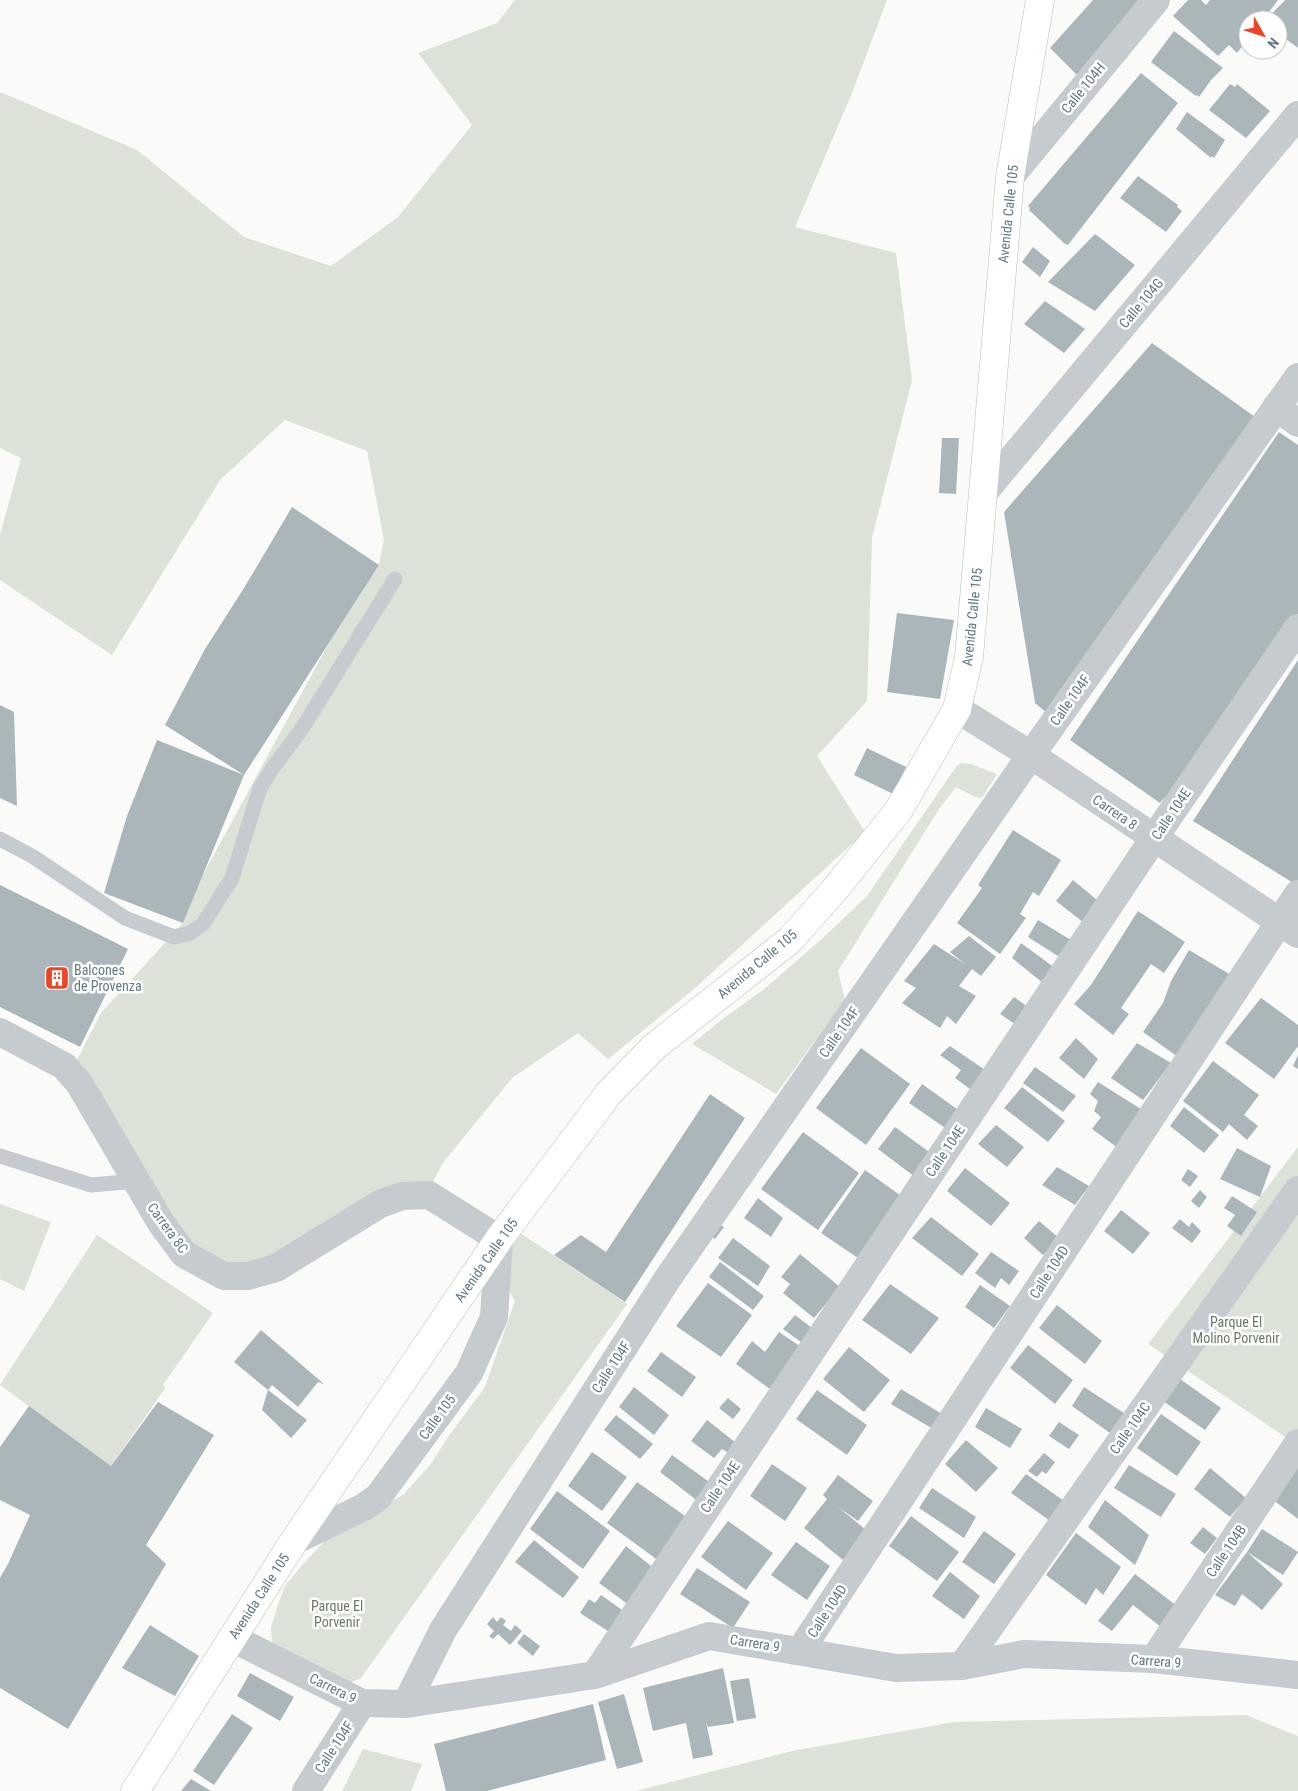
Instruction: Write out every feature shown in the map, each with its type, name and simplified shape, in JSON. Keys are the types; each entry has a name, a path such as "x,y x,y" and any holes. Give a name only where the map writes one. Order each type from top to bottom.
{"main road":[{"name":"Avenida Calle 105","path":"135,1791 294,1541 499,1239 609,1093 654,1047 790,940 836,888 898,811 957,709 969,657 985,491 1010,177 1040,0"}],"street":[{"name":"Calle 104H","path":"1010,177 1156,0"},
{"name":"Calle 104G","path":"985,491 1260,158 1298,115"},
{"path":"1260,158 1298,145"},
{"name":"Calle 104F","path":"406,1704 443,1630 668,1278 1031,755 1287,415 1298,377"},
{"name":"Calle 104E","path":"595,1675 1154,838 1298,628"},
{"name":"Carrera 8","path":"957,709 1031,755 1289,927"},
{"name":"Calle 104D","path":"800,1651 1289,927 1298,894"},
{"name":"Carrera 8C","path":"0,1032 64,1066 79,1083 160,1223 184,1254 224,1276 248,1276 276,1268 380,1204 402,1196 430,1195 499,1239"},
{"name":"Calle 104C","path":"962,1666 1298,1190"},
{"name":"Calle 105","path":"294,1541 364,1507 378,1497 469,1373 494,1317 499,1239"},
{"name":"Calle 104B","path":"1154,1659 1298,1443"},
{"name":"Carrera 9","path":"232,1638 362,1703 406,1704 595,1675 709,1636 896,1668 962,1666 1024,1654 1154,1659 1298,1675"},
{"name":"Calle 104F","path":"306,1791 362,1703"}],"lane":[{"path":"0,839 32,856 125,918 174,937 190,934 203,924 232,878 260,788 306,723 395,578"},
{"path":"0,1156 91,1185 136,1181"}],"green space":[{"path":"515,0 887,0 852,93 795,227 896,253 912,380 872,538 867,701 817,756 865,832 694,989 608,1059 578,1033 512,1078 442,1164 429,1190 244,1272 178,1236 77,1060 101,1013 183,923 199,882 329,643 379,565 384,540 367,451 285,420 220,480 112,655 0,580 0,535 21,458 0,448 0,92 137,150 244,237 331,266 398,217 472,125 418,53 497,23"},
{"path":"961,763 971,764 997,774 982,798 973,796 956,787 939,809 838,971 845,1000 776,1094 692,1044 763,990 824,937 867,896 956,767"},
{"name":"Parque El Molino Porvenir","path":"1298,1147 1298,1437 1294,1443 1148,1344"},
{"path":"0,1204 51,1222 24,1291 0,1279"},
{"name":"Parque El Porvenir","path":"514,1229 627,1304 361,1678 344,1686 272,1644 271,1627 285,1586 328,1538 353,1521 403,1495 431,1464 448,1437 485,1387 515,1301 506,1285"},
{"path":"97,1235 213,1313 163,1385 166,1387 111,1466 0,1385"},
{"path":"1246,1715 1298,1736 1298,1791 636,1791 792,1751 954,1722"},
{"path":"363,1749 422,1764 411,1791 342,1791"}],"building":[{"path":"1093,0 1148,0 1083,81 1050,48"},
{"path":"1188,0 1201,0 1206,5 1210,0 1278,0 1270,10 1238,10 1238,52 1237,53 1229,45 1218,56 1173,16"},
{"path":"1285,0 1298,0 1298,48 1288,40 1288,10 1276,10"},
{"path":"1174,31 1223,68 1211,80 1199,97 1151,62"},
{"path":"1141,73 1178,103 1068,245 1065,244 1029,210 1028,206"},
{"path":"1230,84 1235,87 1237,84 1270,111 1246,138 1209,110"},
{"path":"1187,112 1225,140 1214,158 1212,156 1211,158 1176,129"},
{"path":"1138,176 1178,205 1177,207 1182,211 1166,232 1120,198"},
{"path":"1095,234 1135,265 1095,311 1048,282"},
{"path":"1033,247 1050,261 1040,277 1022,262"},
{"path":"1045,301 1085,329 1064,353 1024,324"},
{"path":"1152,343 1255,417 1054,719 1035,703 1004,512"},
{"path":"1279,432 1298,445 1298,614 1175,806 1164,798 1160,803 1070,740"},
{"path":"942,438 959,438 956,494 939,493"},
{"path":"292,507 379,565 244,775 165,725 205,649"},
{"path":"897,613 954,620 940,699 887,692"},
{"path":"1298,660 1298,880 1295,884 1193,821"},
{"path":"0,705 14,712 17,806 0,798"},
{"path":"157,740 244,775 183,923 104,893 127,816"},
{"path":"867,748 906,767 893,794 854,775"},
{"path":"1013,830 1061,860 1039,896 1033,892 1020,914 1026,918 1000,954 957,923 982,888 978,885"},
{"path":"1073,880 1103,905 1088,926 1056,901"},
{"name":"Balcones de Provenza","path":"0,885 128,949 80,1047 0,1007"},
{"path":"1138,911 1185,942 1164,973 1151,964 1121,1008 1129,1014 1113,1035 1074,1004 1091,985"},
{"path":"1038,920 1071,940 1058,956 1028,937"},
{"path":"969,936 996,957 981,976 972,969 959,986 976,996 956,1024 947,1016 940,1028 902,1003 916,988 904,981 934,944 965,964 950,952"},
{"path":"1021,943 1055,968 1043,983 1012,958"},
{"path":"1189,950 1231,975 1178,1057 1143,1032 1163,1003 1171,981"},
{"path":"1014,997 1031,1009 1018,1026 1000,1014"},
{"path":"1261,998 1298,1025 1298,1046 1274,1079 1225,1043"},
{"path":"1076,1038 1098,1059 1084,1079 1059,1058"},
{"path":"1137,1043 1171,1063 1143,1100 1111,1078"},
{"path":"950,1046 988,1072 974,1092 955,1078 961,1070 940,1055"},
{"path":"861,1048 910,1084 866,1145 816,1108"},
{"path":"1298,1055 1298,1069 1293,1066"},
{"path":"1213,1061 1259,1095 1244,1115 1258,1126 1247,1140 1229,1124 1223,1132 1183,1101"},
{"path":"1035,1067 1076,1096 1063,1112 1023,1083"},
{"path":"1098,1082 1144,1111 1118,1148 1092,1129 1101,1117 1094,1111 1098,1101 1090,1094"},
{"path":"922,1084 964,1114 951,1132 909,1103"},
{"path":"1022,1087 1065,1121 1048,1142 1004,1108"},
{"path":"710,1094 745,1118 625,1302 554,1255 581,1235 606,1252"},
{"path":"1184,1107 1219,1135 1204,1153 1170,1126"},
{"path":"996,1125 1024,1147 1007,1167 978,1144"},
{"path":"895,1127 936,1157 919,1180 878,1149"},
{"path":"803,1132 859,1173 818,1230 761,1189"},
{"path":"1237,1148 1271,1166 1260,1197 1220,1179"},
{"path":"1057,1167 1089,1186 1075,1205 1042,1185"},
{"path":"965,1168 1010,1203 991,1226 947,1191"},
{"path":"1188,1169 1198,1176 1190,1187 1181,1180"},
{"path":"865,1170 904,1198 861,1260 821,1233"},
{"path":"1200,1190 1207,1197 1199,1208 1191,1201"},
{"path":"1232,1196 1257,1212 1241,1236 1227,1226 1235,1215 1224,1208"},
{"path":"758,1198 783,1218 771,1237 744,1218"},
{"path":"1121,1210 1150,1233 1133,1254 1104,1231"},
{"path":"931,1217 979,1254 962,1276 912,1238"},
{"path":"1180,1219 1189,1227 1192,1222 1201,1231 1192,1243 1172,1228"},
{"path":"1039,1221 1059,1238 1043,1255 1024,1238"},
{"path":"718,1223 724,1227 715,1239 709,1235"},
{"path":"733,1238 770,1266 758,1286 718,1258"},
{"path":"991,1252 1019,1271 1009,1285 1001,1278 995,1288 975,1273"},
{"path":"800,1254 840,1287 814,1318 783,1293 790,1284 781,1277"},
{"path":"720,1262 764,1296 753,1310 709,1277"},
{"path":"708,1283 752,1315 721,1357 676,1326"},
{"path":"890,1284 939,1318 911,1354 862,1320"},
{"path":"980,1285 1010,1306 994,1328 965,1307"},
{"path":"1057,1305 1102,1341 1085,1364 1039,1328"},
{"path":"795,1315 816,1331 805,1345 783,1329"},
{"path":"261,1330 324,1384 318,1382 298,1407 272,1385 268,1390 234,1362"},
{"path":"779,1332 804,1349 774,1392 736,1364 752,1341 765,1352"},
{"path":"1028,1345 1073,1380 1055,1404 1010,1368"},
{"path":"849,1347 890,1380 864,1412 823,1379"},
{"path":"661,1352 696,1377 682,1397 647,1371"},
{"path":"1180,1379 1221,1408 1205,1430 1163,1401"},
{"path":"634,1387 669,1415 654,1435 619,1407"},
{"path":"1084,1387 1124,1413 1110,1433 1072,1406"},
{"path":"901,1389 942,1414 933,1429 891,1404"},
{"path":"268,1390 307,1420 291,1438 262,1410"},
{"path":"817,1390 867,1425 847,1455 796,1419"},
{"path":"728,1398 741,1409 733,1419 719,1408"},
{"path":"158,1402 214,1435 146,1545 166,1564 68,1729 0,1688 0,1578 30,1515 0,1500 0,1447 29,1406 111,1466"},
{"path":"986,1408 1022,1429 1010,1448 975,1427"},
{"path":"1161,1414 1201,1442 1177,1476 1137,1448"},
{"path":"616,1415 653,1444 640,1459 604,1430"},
{"path":"707,1420 736,1443 729,1453 722,1449 714,1458 691,1441"},
{"path":"1059,1422 1079,1435 1069,1449 1049,1436"},
{"path":"966,1440 998,1468 976,1492 945,1464"},
{"path":"592,1452 627,1477 602,1511 568,1486"},
{"path":"1044,1453 1055,1462 1046,1474 1042,1471 1037,1477 1028,1471"},
{"path":"672,1455 712,1484 699,1502 660,1472"},
{"path":"1298,1460 1298,1519 1272,1499"},
{"path":"772,1464 807,1488 785,1521 750,1496"},
{"path":"1129,1465 1176,1494 1161,1517 1114,1488"},
{"path":"1210,1468 1246,1498 1230,1517 1194,1489"},
{"path":"1026,1474 1064,1501 1050,1521 1011,1493"},
{"path":"838,1475 873,1501 858,1521 838,1507 865,1529 843,1560 804,1528 827,1499 823,1495"},
{"path":"637,1482 688,1518 659,1561 607,1523"},
{"path":"932,1488 976,1517 964,1538 919,1508"},
{"path":"557,1491 610,1531 583,1569 530,1529"},
{"path":"1105,1500 1149,1535 1135,1565 1088,1527"},
{"path":"911,1516 959,1552 937,1581 889,1546"},
{"path":"728,1521 773,1553 746,1590 701,1557"},
{"path":"1203,1527 1217,1538 1205,1554 1190,1543"},
{"path":"1262,1529 1298,1552 1283,1575 1247,1552"},
{"path":"984,1531 1016,1554 994,1584 962,1562"},
{"path":"1076,1533 1121,1567 1103,1595 1096,1588 1086,1605 1046,1575"},
{"path":"534,1540 579,1577 563,1598 515,1562"},
{"path":"796,1542 830,1566 807,1600 771,1575"},
{"path":"626,1546 656,1570 629,1605 599,1583"},
{"path":"1247,1552 1283,1584 1262,1610 1242,1594 1235,1606 1215,1595"},
{"path":"697,1568 750,1602 733,1628 680,1594"},
{"path":"950,1572 980,1596 964,1619 932,1596"},
{"path":"1135,1574 1177,1606 1161,1627 1133,1605 1112,1631 1098,1621"},
{"path":"601,1595 625,1612 611,1633 580,1613 589,1599 595,1603"},
{"path":"493,1617 497,1622 501,1617 506,1621 503,1625 511,1631 515,1625 522,1631 510,1645 498,1634 493,1639 489,1636 494,1631 487,1624"},
{"path":"150,1625 199,1656 175,1696 122,1668"},
{"path":"524,1634 540,1646 533,1656 517,1643"},
{"path":"723,1668 734,1723 708,1727 706,1722 713,1755 693,1759 686,1723 653,1731 643,1688"},
{"path":"250,1673 294,1697 280,1721 237,1696"},
{"path":"749,1678 756,1718 737,1721 730,1681"},
{"path":"624,1694 643,1762 617,1769 598,1702"},
{"path":"593,1704 606,1760 487,1791 446,1791 434,1744"},
{"path":"232,1714 253,1728 214,1785 193,1771"},
{"path":"191,1779 211,1791 181,1791"}],"place":[{"name":"Balcones de Provenza","path":"57,978"}]}
